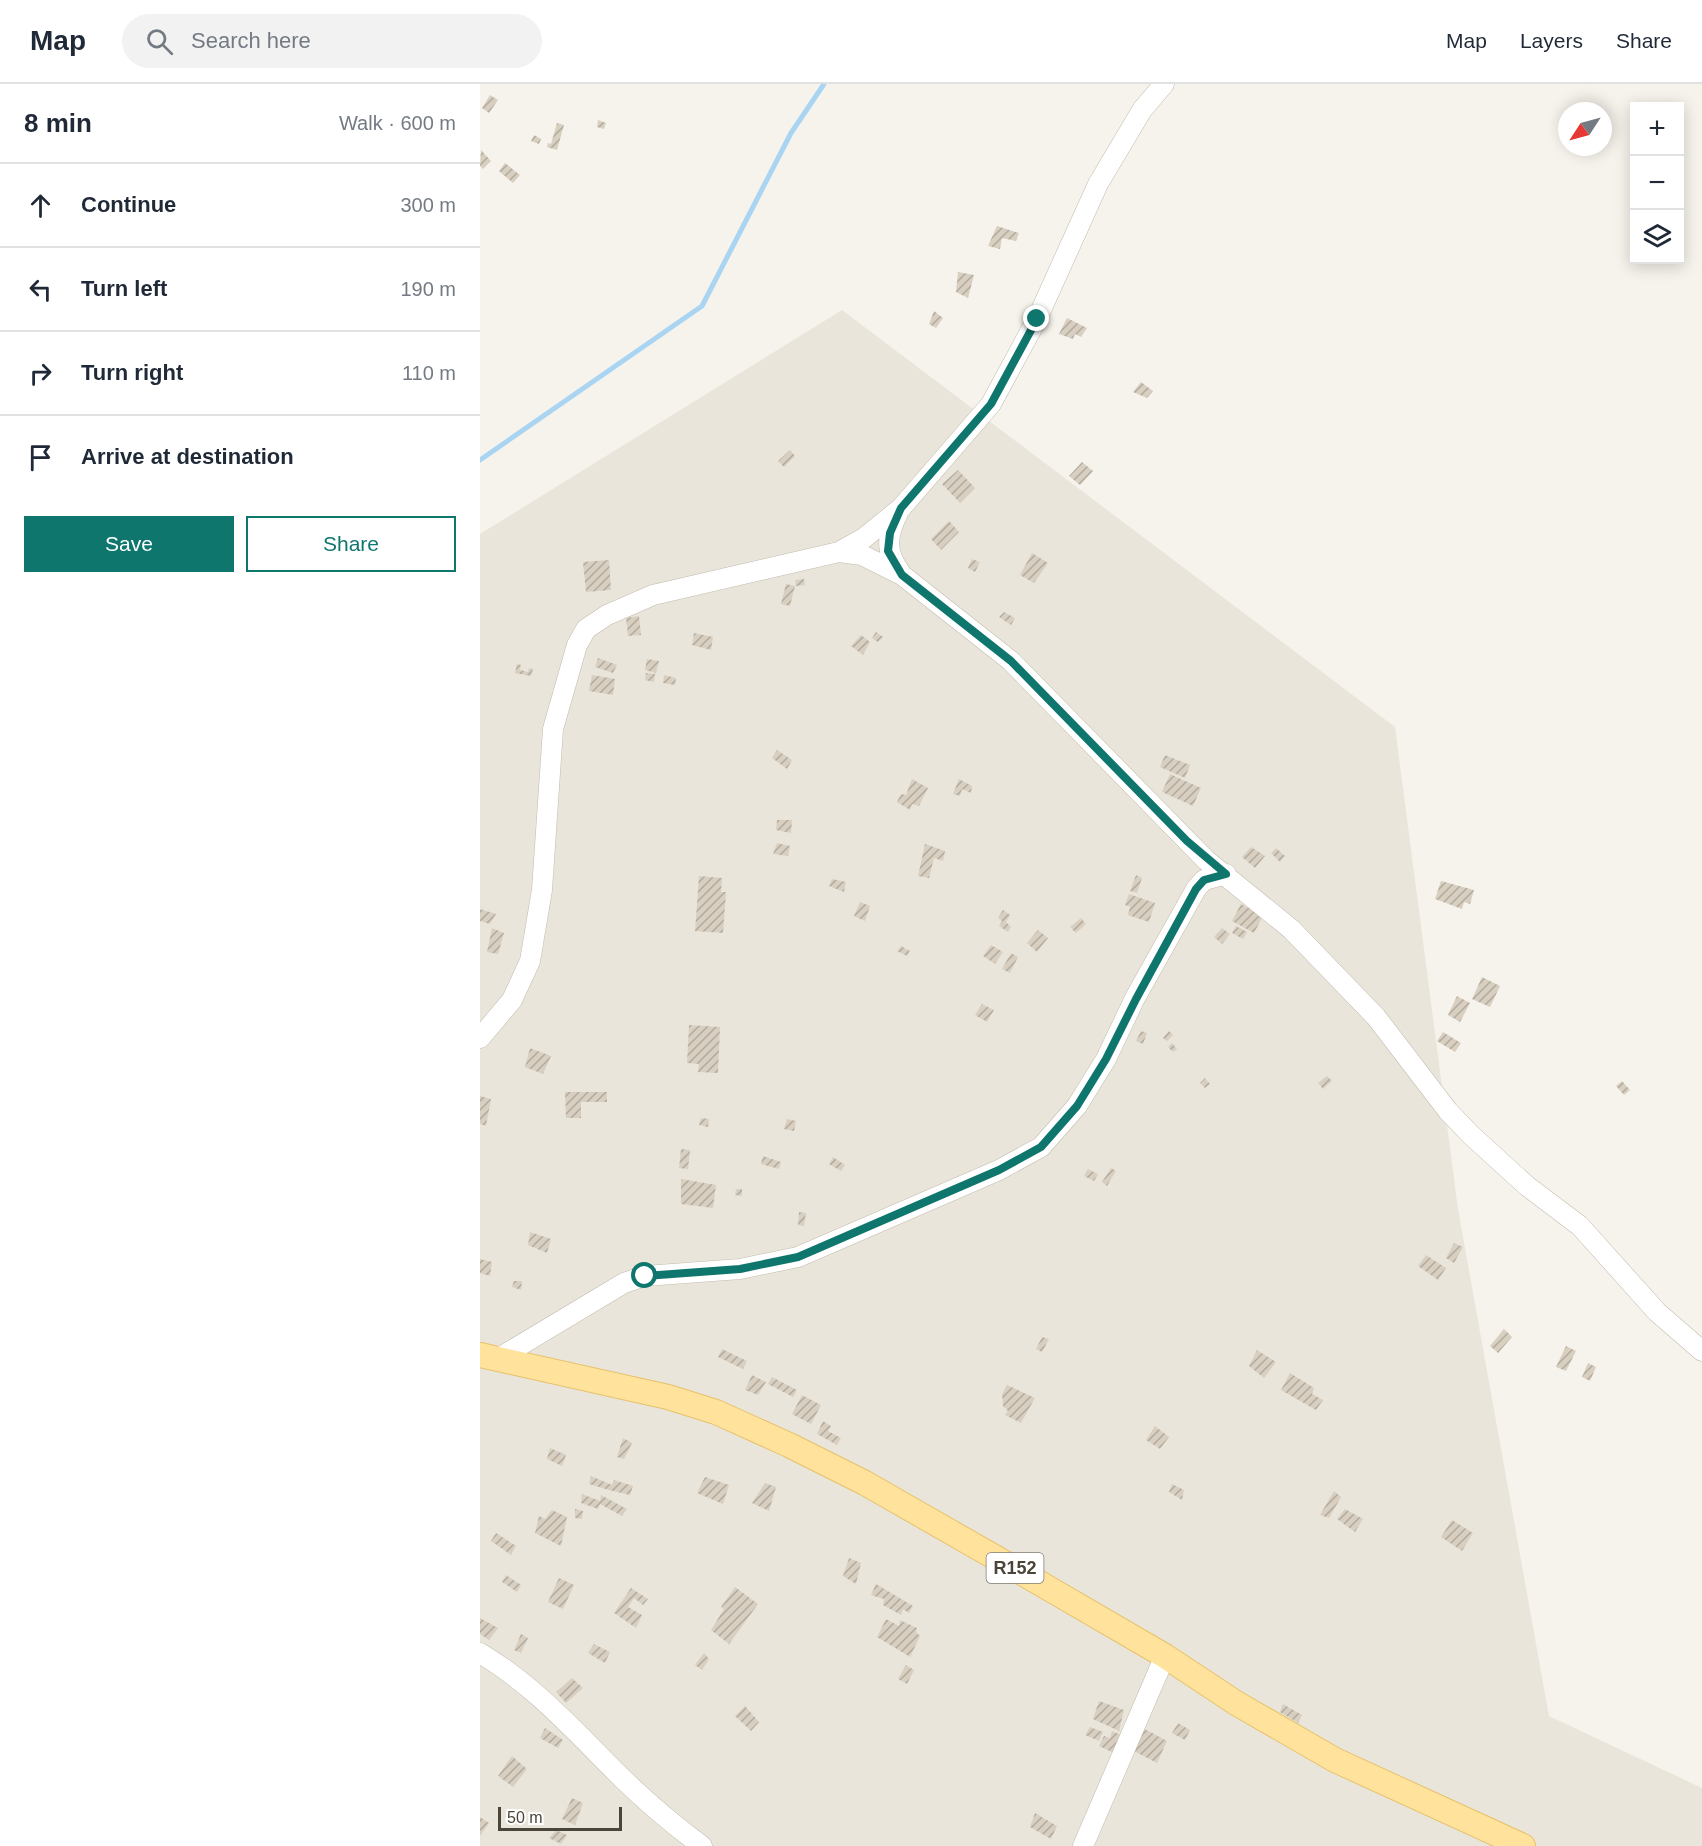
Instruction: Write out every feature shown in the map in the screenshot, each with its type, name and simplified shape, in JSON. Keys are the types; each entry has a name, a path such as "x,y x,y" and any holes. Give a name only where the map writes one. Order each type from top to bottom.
{"main road":[{"name":"R152","path":"489,1356 668,1397 716,1412 747,1426 865,1483 1165,1656 1236,1703 1335,1760 1523,1846"}],"street":[{"path":"480,1038 512,1000 530,961 542,890 553,729 577,645 586,629 607,615 653,595 839,552 864,538 901,508 991,404 1037,319 1098,184 1142,110 1164,84"},
{"path":"901,508 890,533 888,545 894,565 902,575"},
{"path":"839,552 862,555 902,575 1018,667 1193,847 1291,929 1376,1017 1448,1111 1471,1135 1527,1186 1580,1226 1658,1312 1702,1351"},
{"path":"489,1356 624,1283 645,1276 740,1269 798,1257 999,1170 1041,1147 1077,1106 1106,1059 1192,894 1204,880 1226,874"},
{"path":"480,1653 525,1682 632,1788 702,1846"},
{"path":"1083,1846 1165,1656"}],"shaded area":[{"path":"842,310 1395,727 1458,1209 1549,1716 1702,1788 1702,1846 480,1846 480,534"}],"building":[{"path":"490,95 498,100 489,113 482,108"},
{"path":"598,120 606,123 604,129 597,127"},
{"path":"557,123 564,125 557,150 547,147 548,143 551,144"},
{"path":"534,135 541,139 539,144 531,141"},
{"path":"481,150 491,161 483,169 480,166"},
{"path":"505,163 520,175 513,183 499,171"},
{"path":"997,226 1019,233 1016,241 1002,238 1000,249 988,246"},
{"path":"958,272 974,275 968,298 956,292"},
{"path":"934,311 943,318 936,328 929,324"},
{"path":"1067,318 1087,328 1081,337 1075,334 1073,339 1059,334"},
{"path":"1141,382 1153,391 1147,398 1133,392"},
{"path":"790,450 795,456 784,467 778,461"},
{"path":"1082,462 1093,471 1080,485 1069,476"},
{"path":"958,470 975,488 960,503 942,484"},
{"path":"949,521 959,532 941,550 931,539"},
{"path":"1032,553 1048,563 1034,583 1020,575"},
{"path":"972,559 980,562 975,572 968,568"},
{"path":"609,560 611,590 586,592 583,562"},
{"path":"804,579 805,585 796,586 795,580"},
{"path":"786,584 795,586 790,606 781,604"},
{"path":"1004,612 1015,618 1011,625 999,617"},
{"path":"639,616 641,635 628,636 626,618"},
{"path":"876,632 883,637 878,642 872,638"},
{"path":"694,633 713,637 711,650 692,645"},
{"path":"861,635 870,642 863,655 851,646"},
{"path":"598,658 617,665 613,673 595,667"},
{"path":"647,659 659,661 656,673 645,670"},
{"path":"517,664 521,665 520,670 528,672 529,668 533,669 531,676 515,673"},
{"path":"646,673 655,674 654,682 645,680"},
{"path":"592,675 615,679 613,695 589,691"},
{"path":"664,675 676,678 675,685 663,683"},
{"path":"777,750 792,760 787,769 772,758"},
{"path":"1165,755 1190,765 1185,778 1160,767"},
{"path":"1170,774 1201,788 1193,806 1162,792"},
{"path":"912,779 928,788 919,806 912,804 910,810 897,802 901,794 906,795"},
{"path":"959,779 972,786 971,793 962,789 960,796 953,794"},
{"path":"777,820 792,820 791,833 776,830"},
{"path":"777,843 790,846 788,856 773,854"},
{"path":"925,844 945,851 943,861 934,858 929,878 918,876"},
{"path":"1251,847 1265,856 1255,868 1242,857"},
{"path":"1276,848 1285,856 1280,862 1271,853"},
{"path":"1136,875 1142,878 1137,893 1130,891"},
{"path":"699,876 722,878 721,892 726,892 723,933 695,931"},
{"path":"832,879 846,882 844,892 829,886"},
{"path":"1441,881 1474,890 1470,904 1464,902 1462,909 1435,899"},
{"path":"1129,894 1155,903 1149,922 1128,915 1130,907 1125,905"},
{"path":"860,902 870,906 865,921 854,916"},
{"path":"1241,904 1263,916 1254,933 1232,921"},
{"path":"480,909 496,914 490,924 480,921"},
{"path":"1003,910 1010,915 1006,922 1011,927 1008,932 999,926 1002,921 998,918"},
{"path":"1081,918 1086,924 1076,933 1070,927"},
{"path":"1236,926 1247,932 1243,939 1232,933"},
{"path":"492,928 504,933 498,954 487,952"},
{"path":"1222,928 1230,934 1222,944 1214,937"},
{"path":"1038,930 1048,938 1037,952 1027,943"},
{"path":"991,945 1003,952 995,964 983,956"},
{"path":"901,946 910,951 907,956 897,951"},
{"path":"1011,953 1018,957 1010,973 1002,969"},
{"path":"1482,977 1500,986 1490,1007 1472,999"},
{"path":"1457,996 1470,1003 1460,1022 1448,1015"},
{"path":"982,1004 994,1010 987,1022 975,1015"},
{"path":"689,1025 720,1027 718,1073 698,1072 699,1064 687,1063"},
{"path":"1141,1031 1147,1033 1143,1044 1136,1041"},
{"path":"1169,1031 1173,1035 1167,1041 1163,1038"},
{"path":"1443,1032 1461,1043 1455,1052 1437,1041"},
{"path":"1172,1043 1177,1049 1173,1052 1168,1047"},
{"path":"530,1048 551,1056 543,1074 525,1067"},
{"path":"1327,1076 1332,1081 1323,1089 1318,1083"},
{"path":"1205,1078 1210,1084 1205,1088 1200,1083"},
{"path":"1622,1081 1630,1090 1624,1095 1616,1086"},
{"path":"565,1092 607,1092 607,1102 581,1102 581,1118 566,1118"},
{"path":"480,1096 491,1099 486,1126 480,1124"},
{"path":"701,1118 709,1119 708,1127 699,1125"},
{"path":"787,1119 796,1121 794,1131 784,1129"},
{"path":"681,1149 690,1150 688,1169 679,1168"},
{"path":"763,1156 781,1162 779,1169 761,1164"},
{"path":"833,1157 845,1165 841,1171 829,1164"},
{"path":"1111,1168 1116,1171 1107,1186 1102,1182"},
{"path":"1088,1169 1098,1174 1094,1181 1084,1176"},
{"path":"681,1179 716,1185 713,1208 681,1204"},
{"path":"736,1189 742,1189 742,1196 735,1195"},
{"path":"799,1212 806,1213 804,1226 798,1225"},
{"path":"530,1232 551,1239 547,1253 528,1245"},
{"path":"1454,1243 1463,1247 1454,1263 1446,1258"},
{"path":"1426,1255 1446,1268 1438,1280 1418,1266"},
{"path":"480,1259 492,1262 490,1276 480,1273"},
{"path":"514,1281 522,1281 521,1290 512,1287"},
{"path":"1504,1329 1512,1337 1498,1353 1490,1346"},
{"path":"1042,1337 1049,1339 1042,1352 1036,1349"},
{"path":"1566,1346 1576,1351 1566,1371 1556,1367"},
{"path":"722,1349 747,1361 743,1369 718,1357"},
{"path":"1257,1350 1276,1362 1264,1378 1249,1366"},
{"path":"1588,1363 1596,1367 1590,1381 1582,1377"},
{"path":"1290,1373 1314,1388 1312,1394 1323,1400 1316,1410 1281,1390"},
{"path":"752,1375 766,1382 758,1395 745,1390"},
{"path":"772,1377 797,1390 793,1397 768,1384"},
{"path":"1007,1385 1035,1398 1021,1423 1005,1415 1008,1411 1003,1406 1002,1394"},
{"path":"802,1395 821,1405 811,1424 792,1414"},
{"path":"823,1421 831,1426 828,1431 841,1438 837,1445 817,1434"},
{"path":"1155,1426 1169,1437 1160,1449 1146,1440"},
{"path":"623,1438 632,1443 624,1459 617,1457"},
{"path":"550,1448 566,1455 562,1466 547,1459"},
{"path":"591,1476 612,1485 614,1480 633,1486 630,1495 589,1484"},
{"path":"705,1477 729,1485 723,1504 697,1493"},
{"path":"765,1483 776,1487 769,1511 752,1503"},
{"path":"1172,1484 1184,1490 1182,1500 1169,1492"},
{"path":"1334,1491 1341,1497 1329,1518 1320,1515"},
{"path":"582,1494 600,1501 601,1495 627,1509 622,1516 600,1504 598,1509 581,1503"},
{"path":"575,1509 583,1511 582,1519 575,1518"},
{"path":"1345,1509 1363,1519 1355,1532 1337,1519"},
{"path":"552,1510 567,1517 561,1546 535,1533 539,1516 545,1519"},
{"path":"1452,1520 1473,1533 1462,1551 1441,1537"},
{"path":"496,1533 516,1546 511,1555 491,1541"},
{"path":"849,1558 861,1563 856,1584 843,1576"},
{"path":"506,1575 521,1585 517,1592 502,1582"},
{"path":"559,1578 574,1585 563,1609 548,1602"},
{"path":"876,1584 913,1606 909,1613 903,1609 901,1615 883,1605 884,1599 871,1595"},
{"path":"735,1587 758,1604 729,1644 711,1630 724,1609 721,1607"},
{"path":"631,1588 648,1599 643,1605 634,1598 628,1607 642,1615 636,1628 614,1613"},
{"path":"480,1618 498,1628 489,1640 480,1634"},
{"path":"886,1619 899,1626 900,1620 917,1628 916,1632 920,1636 910,1657 877,1637"},
{"path":"521,1634 528,1638 521,1653 514,1650"},
{"path":"594,1644 610,1652 605,1663 588,1653"},
{"path":"704,1653 709,1659 702,1670 695,1665"},
{"path":"906,1665 914,1670 907,1684 898,1679"},
{"path":"572,1678 583,1688 566,1703 556,1692"},
{"path":"1099,1701 1124,1710 1119,1731 1093,1719"},
{"path":"1283,1704 1302,1715 1298,1723 1280,1712"},
{"path":"745,1706 759,1722 751,1731 735,1716"},
{"path":"1178,1723 1190,1730 1185,1740 1172,1733"},
{"path":"1139,1726 1167,1741 1157,1763 1128,1748"},
{"path":"1090,1727 1103,1732 1099,1741 1085,1735"},
{"path":"545,1728 563,1740 558,1748 540,1738"},
{"path":"1112,1731 1121,1735 1114,1753 1099,1746 1104,1736 1110,1738"},
{"path":"512,1756 527,1769 513,1787 498,1776"},
{"path":"572,1798 583,1803 575,1825 562,1819"},
{"path":"1035,1813 1057,1826 1051,1839 1030,1827"},
{"path":"480,1817 489,1823 480,1836"},
{"path":"556,1830 567,1835 561,1844 549,1838"}],"waterway":[{"path":"480,460 702,306 791,133 824,84"}],"route":[{"path":"645,1276 740,1269 798,1257 966,1182 999,1170 1041,1147 1077,1106 1106,1059 1189,899 1204,880 1226,874 1206,860 1137,786 1011,661 902,575 894,565 888,551 890,533 901,508 991,404 1037,319"}]}
